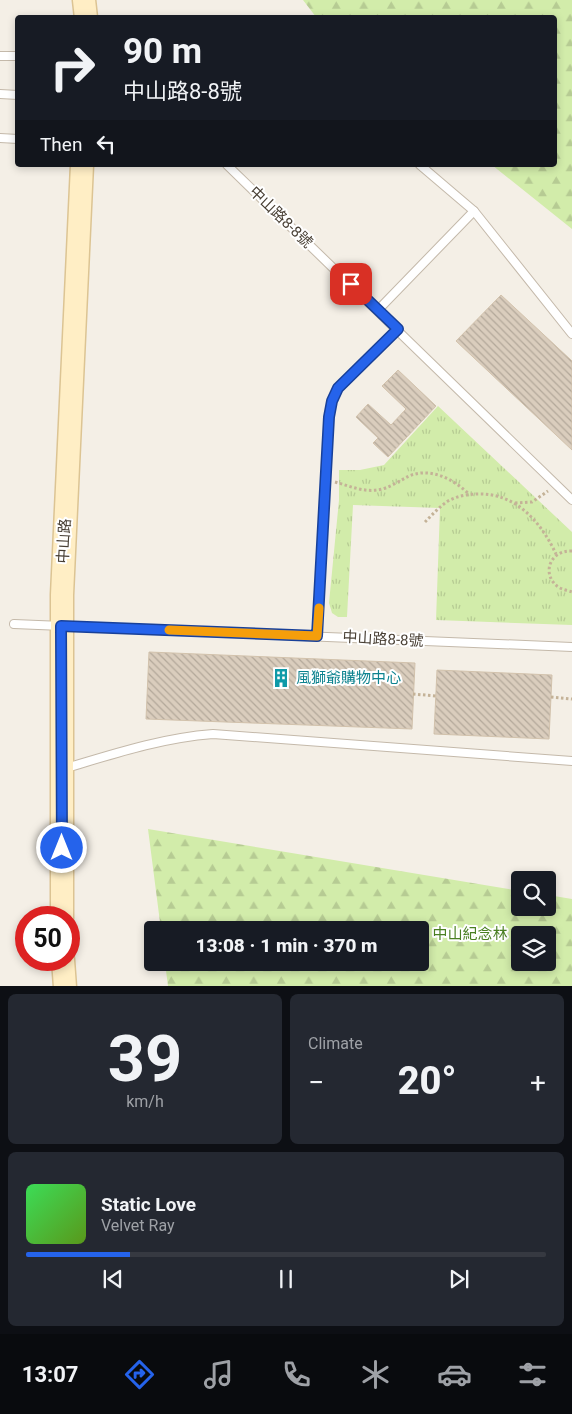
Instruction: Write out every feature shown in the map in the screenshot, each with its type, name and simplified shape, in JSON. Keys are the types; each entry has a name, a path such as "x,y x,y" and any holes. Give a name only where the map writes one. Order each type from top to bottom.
{"main road":[{"path":"84,0 86,15"},
{"path":"88,15 90,0"},
{"name":"中山路","path":"62,906 61,626 82,167"},
{"path":"64,971 65,986"}],"lane":[{"path":"0,56 15,56"},
{"path":"0,94 15,95"},
{"path":"0,138 15,139"},
{"name":"中山路8-8號","path":"229,167 572,500"},
{"path":"422,167 474,211 572,334"},
{"path":"378,310 474,211"},
{"path":"317,636 325,479 329,417 332,401 338,388 398,329"},
{"name":"中山路8-8號","path":"14,624 572,647"},
{"path":"61,770 144,744 186,736 213,734 572,761"}],"path":[{"path":"325,479 359,490 378,490 412,475 426,473 443,477 456,483 469,494"},
{"path":"515,504 532,502 546,494 556,484"},
{"path":"425,522 449,501 469,494 489,494 507,498 536,521 556,554"},
{"path":"572,551 556,554 550,563 549,573 554,583 561,589 572,592"},
{"path":"413,694 436,696"},
{"path":"551,697 572,699"}],"green space":[{"path":"303,0 572,0 572,229 494,167 557,167 557,15 314,15"},
{"path":"438,406 572,532 572,625 436,620 440,508 353,505 347,617 338,617 332,613 329,603 339,500 339,470 360,470 384,465"},
{"name":"中山紀念林","path":"148,829 511,890 511,916 556,916 556,896 572,899 572,986 168,986 166,971 429,971 429,921 160,921"}],"building":[{"path":"501,295 572,361 572,450 456,341"},
{"path":"398,370 436,406 388,457 373,443 378,438 356,417 368,404 391,425 406,409 382,386"},
{"name":"風獅爺購物中心","path":"149,652 415,663 412,729 146,719"},
{"name":"風獅爺購物中心","path":"437,670 552,675 549,739 434,734"}],"slow traffic":[{"path":"169,630 317,636 319,608"}],"place":[{"name":"風獅爺購物中心","path":"281,678"}],"route":[{"path":"62,848 61,626 317,636 329,417 332,401 338,388 398,329 351,284"}]}
